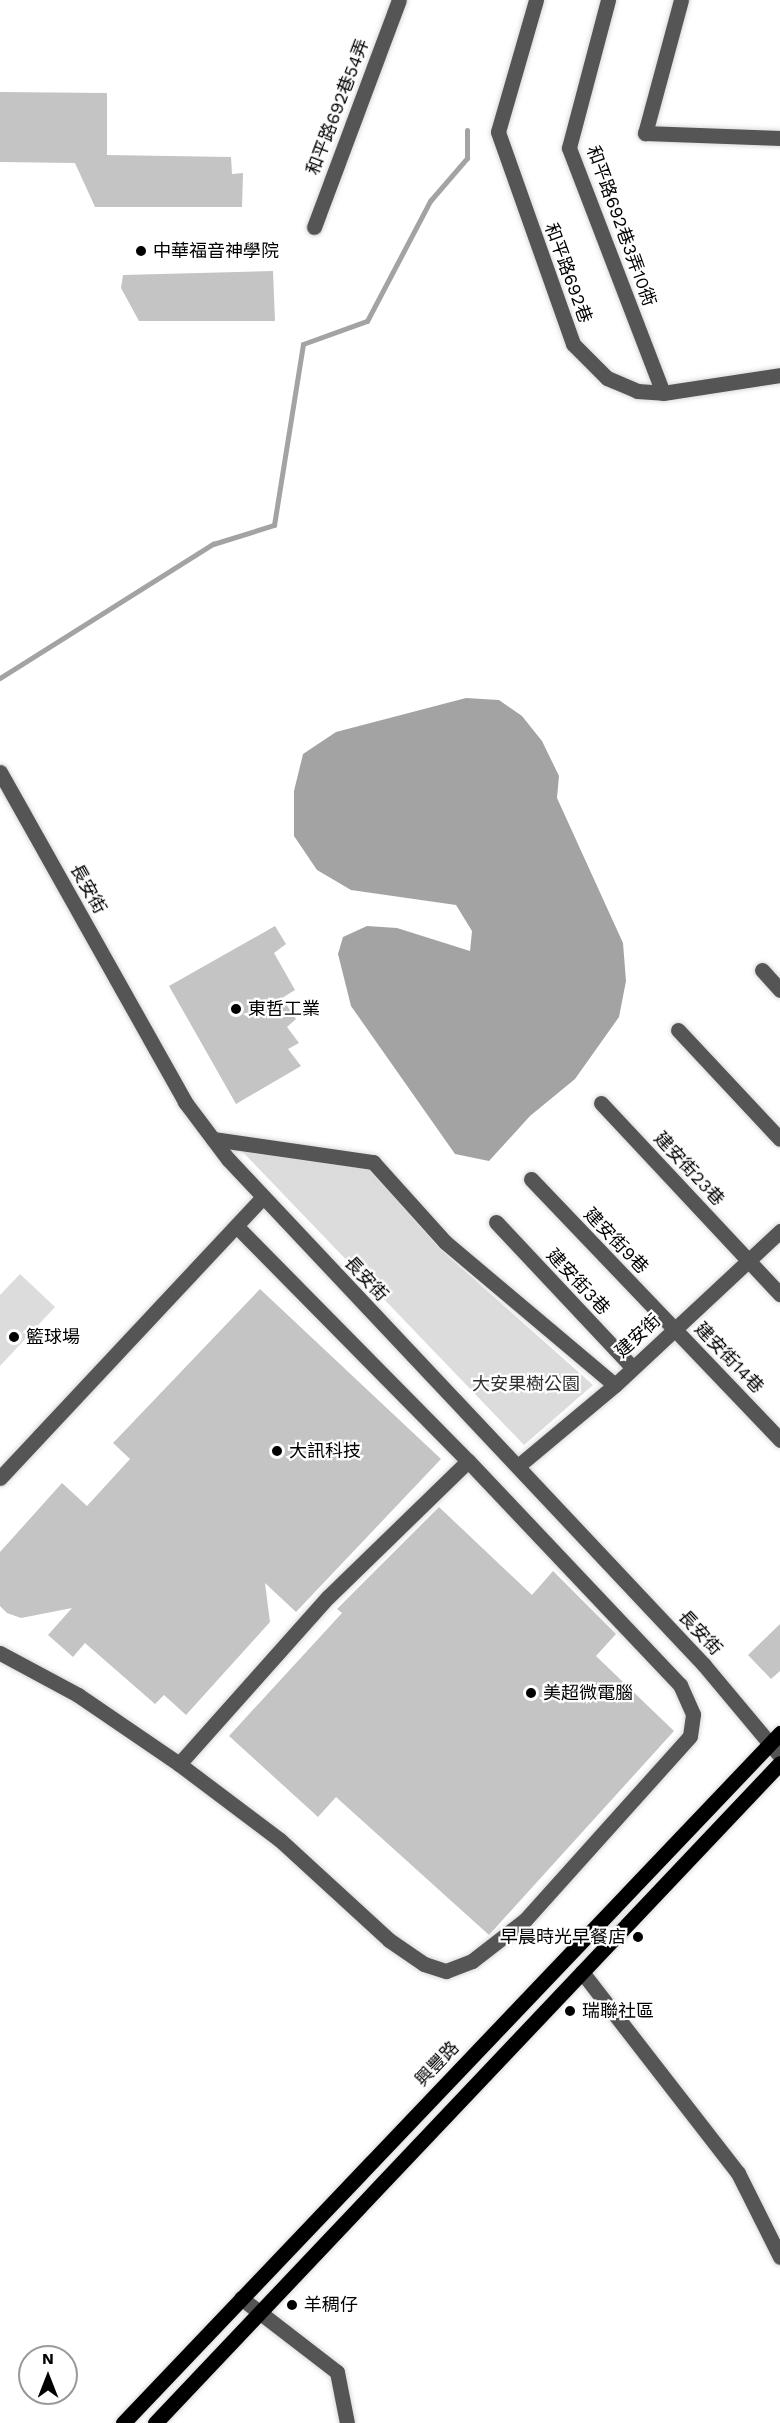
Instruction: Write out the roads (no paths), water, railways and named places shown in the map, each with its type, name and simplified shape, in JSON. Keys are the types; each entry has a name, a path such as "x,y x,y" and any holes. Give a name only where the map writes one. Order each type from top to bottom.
{"main road":[{"name":"興豐路","path":"123,2423 774,1738"},
{"path":"155,2423 780,1763"}],"street":[{"name":"和平路692巷54弄","path":"314,227 399,0"},
{"name":"和平路692巷","path":"536,0 498,132 573,344 607,378 637,391 663,393 780,375"},
{"name":"和平路692巷3弄10衖","path":"608,0 569,148 663,393"},
{"path":"681,0 645,133 780,138"},
{"name":"長安街","path":"0,772 185,1102 213,1139 263,1197 774,1738 780,1756"},
{"path":"762,970 780,990"},
{"path":"678,1030 780,1139"},
{"name":"建安街23巷","path":"601,1103 780,1294"},
{"path":"213,1139 373,1162 444,1242 615,1385"},
{"name":"建安街9巷","path":"531,1179 674,1329"},
{"path":"0,1478 263,1197"},
{"name":"建安街3巷","path":"496,1222 633,1368"},
{"path":"0,1653 78,1695 179,1764 280,1840 389,1940 424,1964 446,1971 472,1961 525,1920 690,1736 693,1714 680,1685 468,1461 236,1226"},
{"name":"建安街","path":"518,1466 615,1385 780,1231"},
{"name":"建安街14巷","path":"674,1329 780,1440"},
{"path":"179,1764 328,1597 468,1461"},
{"path":"582,1972 738,2173 780,2257"},
{"path":"241,2298 261,2311 337,2372 348,2423"}],"waterway":[{"path":"0,678 213,544 274,525 303,344 367,321 430,201 467,158 467,130"}],"place":[{"name":"中華福音神學院","path":"141,251"},
{"name":"東哲工業","path":"236,1009"},
{"name":"籃球場","path":"14,1337"},
{"name":"大訊科技","path":"277,1451"},
{"name":"美超微電腦","path":"531,1693"},
{"name":"早晨時光早餐店","path":"638,1937"},
{"name":"瑞聯社區","path":"570,2011"},
{"name":"羊稠仔","path":"292,2305"}],"park label":[{"name":"大安果樹公園","path":"526,1384"}]}
